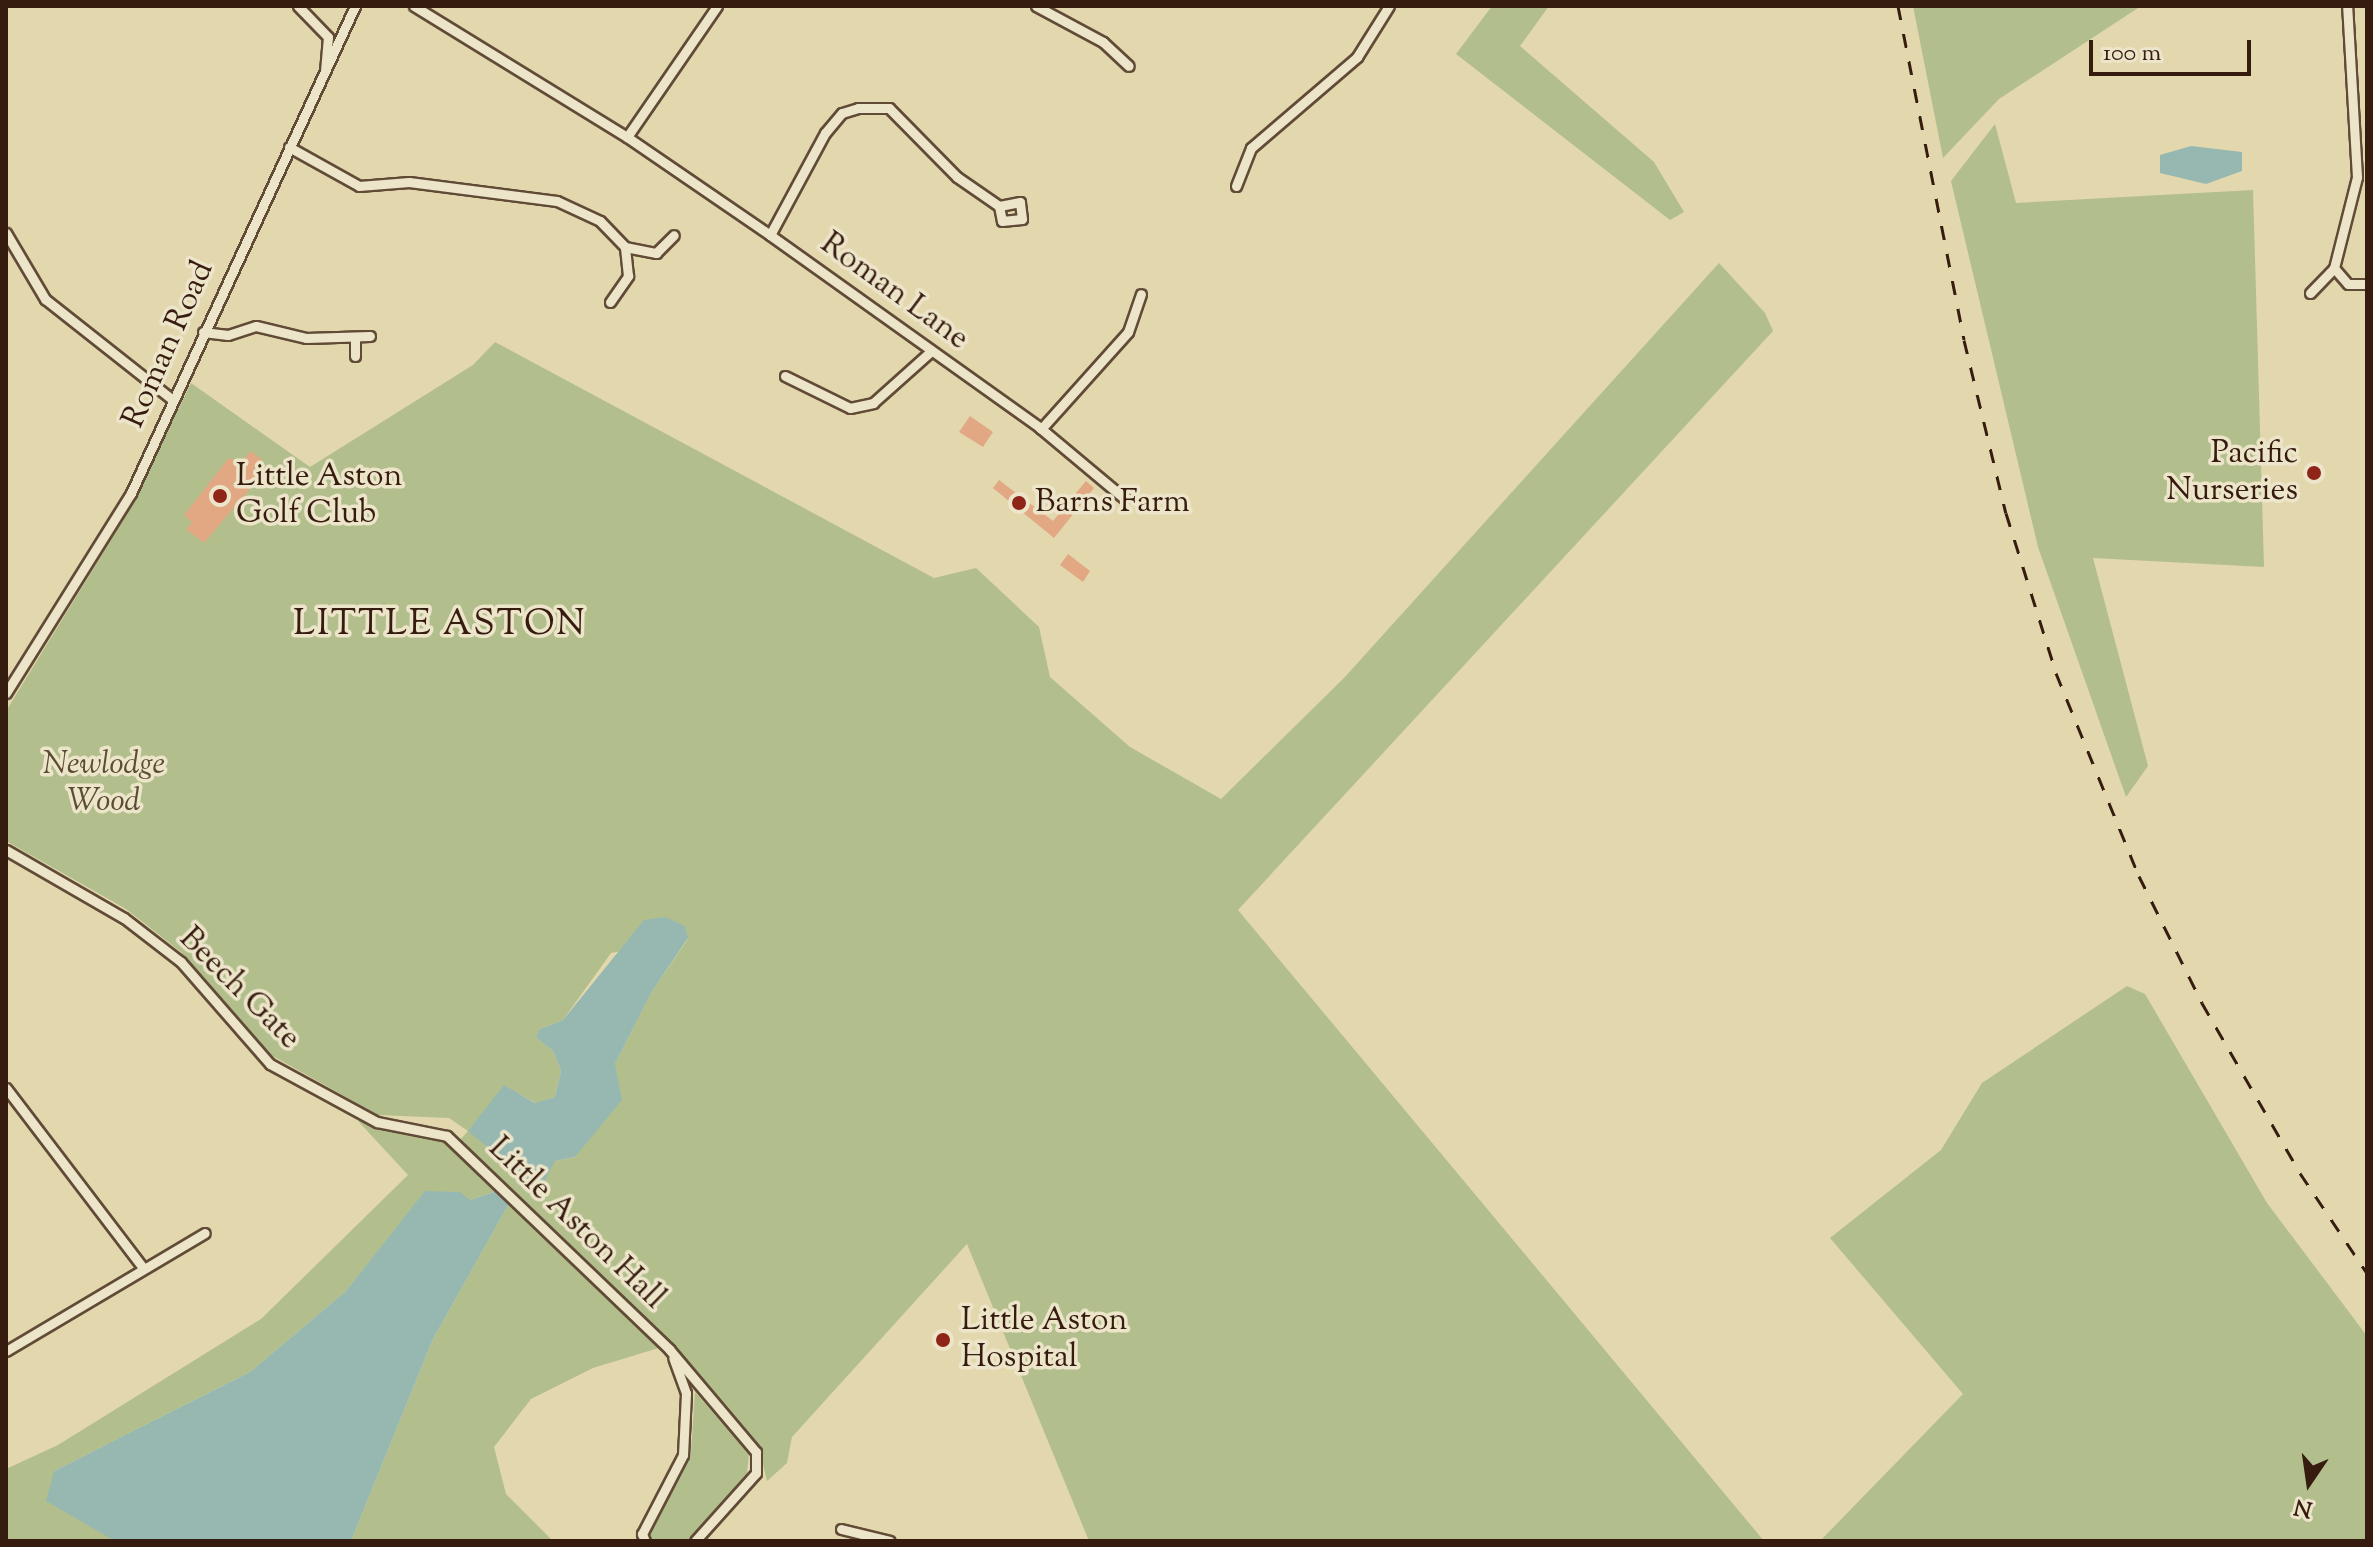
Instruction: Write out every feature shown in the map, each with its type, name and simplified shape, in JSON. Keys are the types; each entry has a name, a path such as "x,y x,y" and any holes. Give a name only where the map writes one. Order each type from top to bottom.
{"street":[{"path":"298,6 328,37 324,76"},
{"name":"Roman Road","path":"6,693 131,493 355,6"},
{"name":"Roman Lane","path":"414,6 627,137 770,235 1041,429 1124,498"},
{"path":"627,137 717,6"},
{"path":"1036,6 1103,42 1129,66"},
{"path":"1236,186 1251,148 1335,76 1380,27 1389,6"},
{"path":"2310,293 2334,268 2357,177 2347,6"},
{"path":"770,235 825,133 842,113 858,108 889,108 957,177 999,206"},
{"path":"289,147 359,186 409,182 557,201 600,221 625,247 656,253 674,235"},
{"path":"6,233 45,299 173,400"},
{"path":"610,302 628,276 625,247"},
{"path":"2334,268 2348,284 2367,284"},
{"path":"1041,429 1128,332 1141,294"},
{"path":"203,332 228,335 256,326 306,338 370,336"},
{"path":"355,338 355,356"},
{"path":"785,376 850,408 873,403 930,352"},
{"name":"Beech Gate","path":"6,850 124,918 181,962 281,1071 377,1122 447,1136"},
{"path":"6,1088 143,1268"},
{"name":"Little Aston Hall","path":"447,1136 669,1349 756,1452 756,1473 695,1541"},
{"path":"6,1351 205,1233"},
{"name":"Little Aston Hall","path":"645,1541 642,1534 683,1455 686,1393 669,1349"},
{"path":"841,1529 890,1541"}],"green space":[{"path":"1492,6 1549,6 1520,46 1654,162 1684,212 1670,220 1456,54"},
{"path":"1913,6 2141,6 1999,99 1943,158"},
{"path":"1995,124 2016,203 2253,190 2264,567 2093,558 2148,766 2126,797 2038,547 1951,181"},
{"name":"Little Aston Golf Club","path":"1719,263 1765,313 1773,331 1238,910 1764,1541 1089,1541 967,1244 792,1437 787,1463 767,1481 760,1452 705,1382 460,1140 468,1131 449,1118 378,1115 271,1055 181,952 126,909 6,841 6,711 127,514 191,383 310,467 473,365 495,342 934,578 976,568 1039,627 1050,677 1130,747 1221,799 1344,678","holes":["688,939 651,993 615,1064 593,1132 575,1157 555,1161 505,1086 536,1103 555,1097 561,1071 553,1051 537,1037 540,1029 563,1020 611,953"]},
{"path":"2127,986 2145,994 2267,1203 2367,1336 2367,1541 1820,1541 1963,1394 1830,1238 1941,1150 1982,1083"},
{"path":"358,1121 444,1140 500,1190 470,1200 425,1192 346,1291 250,1372 54,1471 115,1541 6,1541 6,1469 58,1445 261,1319 408,1175"},
{"path":"511,1200 662,1347 593,1368 531,1399 494,1447 506,1494 553,1541 351,1541 433,1339"},
{"path":"695,1392 749,1454 747,1473 687,1541 650,1541 647,1530 691,1452"}],"water":[{"path":"2191,146 2242,152 2242,171 2206,184 2160,173 2160,155"},
{"path":"665,917 685,926 688,938 651,993 615,1064 622,1100 575,1157 555,1161 540,1190 468,1131 504,1085 535,1103 555,1097 561,1071 553,1051 536,1037 540,1029 563,1020 644,920"},
{"path":"500,1190 511,1200 433,1339 351,1541 115,1541 46,1501 54,1471 250,1372 346,1291 425,1191 460,1192 470,1200"}],"building":[{"name":"Barns Farm","path":"970,416 993,432 983,447 959,432"},
{"name":"Little Aston Golf Club","path":"251,451 262,460 253,471 260,477 204,543 186,529 192,522 184,515 229,458 241,463"},
{"name":"Barns Farm","path":"999,480 1053,521 1086,481 1094,488 1054,538 993,488"},
{"name":"Barns Farm","path":"1068,554 1090,571 1083,582 1060,565"}],"railway":[{"path":"1898,6 1964,340 2006,513 2056,673 2139,876 2202,1003 2300,1173 2367,1273"}],"place":[{"name":"Pacific Nurseries","path":"2314,473"},
{"name":"Little Aston Golf Club","path":"220,496"},
{"name":"Barns Farm","path":"1019,503"},
{"name":"Little Aston Hospital","path":"943,1340"}],"district":[{"name":"LITTLE ASTON","path":"440,626"}],"park label":[{"name":"Newlodge Wood","path":"104,784"}]}
